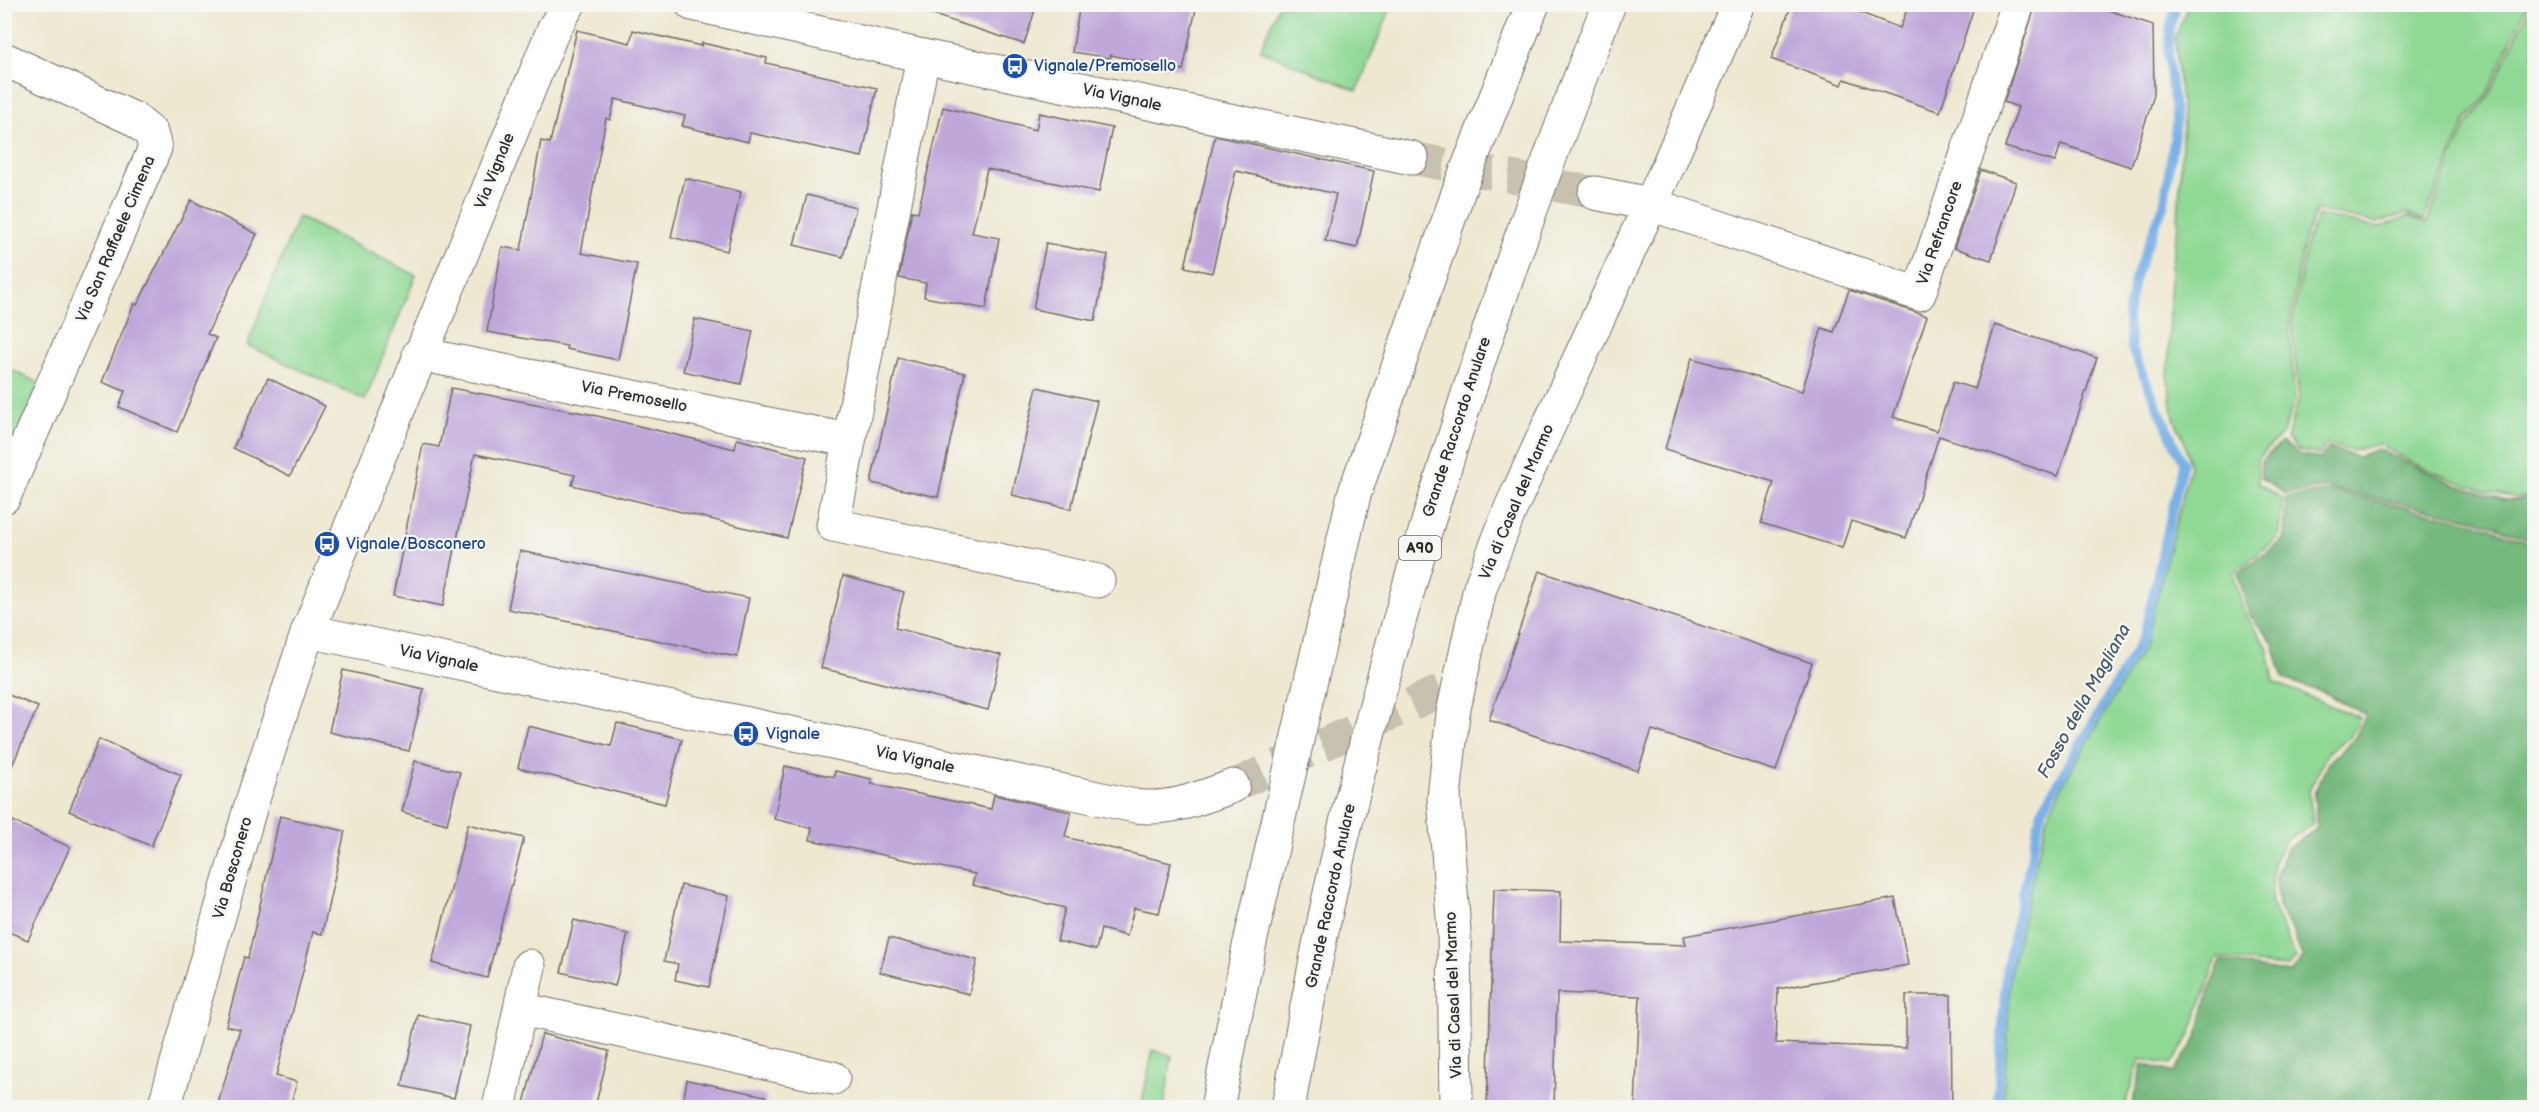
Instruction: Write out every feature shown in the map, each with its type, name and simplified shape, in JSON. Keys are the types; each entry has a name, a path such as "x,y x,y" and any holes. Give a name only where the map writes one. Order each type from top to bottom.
{"main road":[{"name":"Via Vignale","path":"569,4 554,28 419,354 308,631 1134,806 1159,808 1175,806 1233,786"},
{"name":"Via Vignale","path":"692,4 922,56 1412,158"},
{"path":"1217,1107 1249,946 1354,495 1460,187 1533,4"},
{"name":"Grande Raccordo Anulare","path":"1288,1107 1315,963 1351,803 1428,516 1523,228 1609,4"},
{"name":"Via di Casal del Marmo","path":"1456,1107 1457,1028 1454,931 1444,798 1448,752 1460,682 1480,588 1510,510 1650,204 1738,4"},
{"name":"Via Refrancore","path":"1650,204 1919,294 2018,4"},
{"path":"922,56 833,525 1098,581"},
{"name":"Via San Raffaele Cimena","path":"4,59 134,119 151,133 155,148 4,497"},
{"path":"1595,193 1650,204"},
{"name":"Via Premosello","path":"419,354 848,440"},
{"name":"Via Bosconero","path":"164,1107 251,805 308,631"},
{"path":"499,1107 529,966"},
{"path":"520,1009 833,1078"}],"green space":[{"path":"1279,5 1392,5 1357,91 1260,50"},
{"path":"2188,5 2527,5 2485,98 2466,120 2424,220 2406,213 2376,223 2317,210 2305,236 2289,325 2295,399 2283,433 2257,459 2258,483 2283,499 2278,538 2233,573 2244,613 2267,646 2274,682 2360,718 2350,737 2328,752 2309,791 2313,824 2286,840 2273,863 2271,903 2296,958 2288,967 2217,958 2189,1037 2171,1065 2140,1059 2124,1107 2003,1107 2011,971 2047,816 2066,779 2145,645 2190,466 2185,443 2174,418 2168,380 2171,268 2178,225 2183,123 2175,38"},
{"path":"2531,5 2534,5 2534,497 2497,494 2454,481 2412,463 2379,444 2351,451 2326,444 2320,455 2297,450 2287,438 2299,398 2292,324 2308,237 2319,215 2378,228 2408,216 2427,223 2468,123 2487,99"},
{"path":"298,217 416,275 365,400 247,345"},
{"path":"5,367 41,384 5,463"},
{"path":"2282,442 2298,454 2321,459 2328,448 2357,457 2377,449 2456,485 2505,500 2534,499 2534,541 2478,520 2328,488 2286,494 2261,478 2261,461"},
{"path":"2332,491 2476,523 2534,544 2534,1107 2131,1107 2143,1064 2174,1073 2197,1037 2209,990 2221,961 2290,973 2303,959 2292,930 2278,907 2276,876 2286,849 2317,829 2314,794 2328,763 2354,739 2366,715 2328,694 2283,679 2273,643 2248,613 2238,573 2284,540 2286,498"},
{"path":"1153,1050 1172,1056 1164,1107 1141,1107"}],"building":[{"path":"918,4 1037,4 1024,44 918,10"},
{"path":"1080,4 1197,4 1183,70 1111,55 1110,58 1072,52"},
{"path":"1792,4 1838,4 1900,28 1909,4 1975,4 1940,112 1844,79 1842,85 1771,59"},
{"path":"2036,4 2090,4 2153,25 2154,95 2131,167 2061,144 2055,162 2005,147 2018,107 2004,102"},
{"path":"577,30 630,43 633,30 701,46 702,43 767,58 766,63 877,88 862,157 750,133 748,142 682,126 685,116 615,99 610,120 606,118 581,253 637,264 618,360 566,349 567,346 487,332 502,247 521,250 541,141 550,143"},
{"path":"943,107 1036,130 1039,113 1112,128 1099,192 987,169 972,233 999,238 986,309 924,297 926,283 899,278 912,211 918,212"},
{"path":"1215,136 1374,171 1357,248 1325,241 1336,194 1236,171 1212,273 1185,267"},
{"path":"1981,170 2016,182 1991,260 1954,248"},
{"path":"685,178 741,192 727,251 671,237"},
{"path":"807,195 856,207 843,257 794,245"},
{"path":"191,200 257,234 207,334 216,338 177,432 119,407 125,391 102,382 134,304 137,305"},
{"path":"1046,243 1108,255 1095,321 1033,309"},
{"path":"1849,290 1927,316 1893,417 1937,431 1953,382 1975,389 1995,325 2097,358 2058,476 1939,436 1906,538 1851,521 1842,548 1761,523 1774,482 1665,449 1692,358 1802,391 1822,328 1834,332"},
{"path":"695,319 753,331 741,384 683,371"},
{"path":"898,358 965,373 938,497 871,483"},
{"path":"268,378 325,406 290,476 233,448"},
{"path":"1037,387 1097,401 1071,509 1012,495"},
{"path":"451,388 589,414 735,449 737,439 807,457 787,538 572,485 575,475 475,454 443,606 393,596 423,444 439,447"},
{"path":"520,551 749,598 737,657 508,609"},
{"path":"1539,571 1812,663 1776,771 1652,730 1638,771 1489,720"},
{"path":"843,576 904,592 895,628 1001,655 988,710 821,668"},
{"path":"343,670 424,689 409,751 329,732"},
{"path":"4,693 38,707 4,784"},
{"path":"617,723 682,739 665,804 518,768 528,726 611,746"},
{"path":"99,739 181,775 151,846 69,811"},
{"path":"415,761 460,772 447,824 402,812"},
{"path":"785,766 834,777 835,771 872,779 871,784 991,809 994,795 1071,812 1065,837 1171,863 1159,913 1134,908 1127,936 1101,929 1096,950 1057,941 1065,908 972,885 975,874 810,840 812,828 774,819"},
{"path":"280,816 345,831 322,934 313,932 276,1076 297,1082 290,1107 217,1107 240,1029 226,1026 244,957 248,958"},
{"path":"4,817 70,847 28,940 4,930"},
{"path":"468,824 524,838 487,978 432,963"},
{"path":"681,885 729,896 709,987 675,980 678,964 664,961"},
{"path":"1494,889 1561,891 1560,941 1686,945 1684,936 1895,898 1908,965 1778,989 1776,1043 1906,1048 1906,995 1951,995 1952,1107 1635,1107 1640,996 1557,993 1554,1107 1487,1107"},
{"path":"574,920 628,934 615,986 561,972"},
{"path":"889,938 977,960 969,994 880,972"},
{"path":"418,1015 470,1026 454,1098 402,1086"},
{"path":"542,1034 609,1051 595,1107 523,1107"},
{"path":"687,1080 766,1096 765,1107 682,1107"}],"waterway":[{"name":"Fosso della Magliana","path":"1997,1108 2006,970 2041,812 2143,637 2183,463 2132,350 2127,317 2135,277 2164,204 2176,123 2168,57 2170,26 2177,4"}],"tunnel":[{"path":"1412,158 1595,193"},
{"path":"1233,786 1460,682"}],"place":[{"name":"Vignale/Premosello","path":"1015,66"},
{"name":"Vignale/Bosconero","path":"327,544"},
{"name":"Vignale","path":"746,734"}]}
